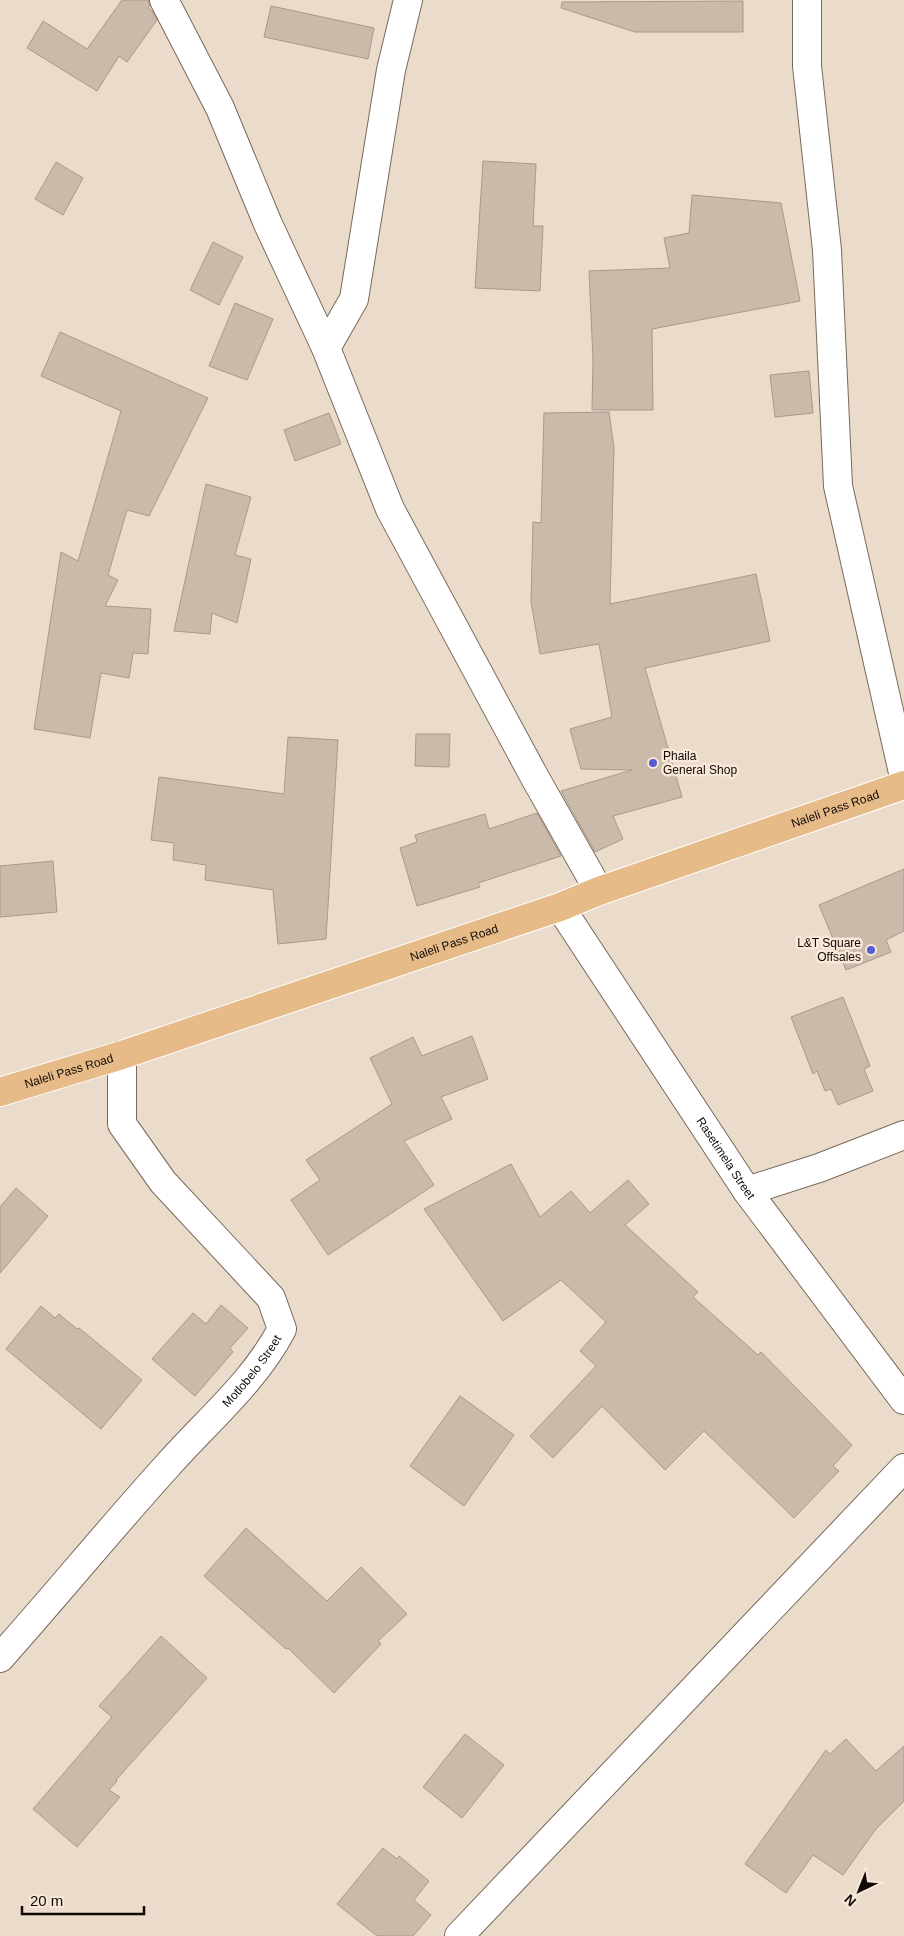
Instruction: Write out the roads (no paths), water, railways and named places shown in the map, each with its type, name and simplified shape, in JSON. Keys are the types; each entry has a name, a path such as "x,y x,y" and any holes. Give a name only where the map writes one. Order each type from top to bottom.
{"main road":[{"name":"Naleli Pass Road","path":"0,1092 122,1055 560,907 599,891 904,786"}],"street":[{"path":"164,0 220,108 268,224 326,348 390,510 534,776 599,891"},
{"path":"326,348 354,299 391,70 408,0"},
{"path":"807,0 807,66 827,250 838,486 904,777"},
{"name":"Rasetimela Street","path":"560,907 747,1191 904,1400"},
{"name":"Motlobelo Street","path":"0,1658 167,1465 255,1372 271,1350 282,1329 271,1298 163,1182 122,1124 122,1055"},
{"path":"747,1191 819,1168 904,1135"},
{"path":"459,1936 904,1468"}],"place":[{"name":"Phaila General Shop","path":"653,763"},
{"name":"L&T Square Offsales","path":"871,950"}]}
